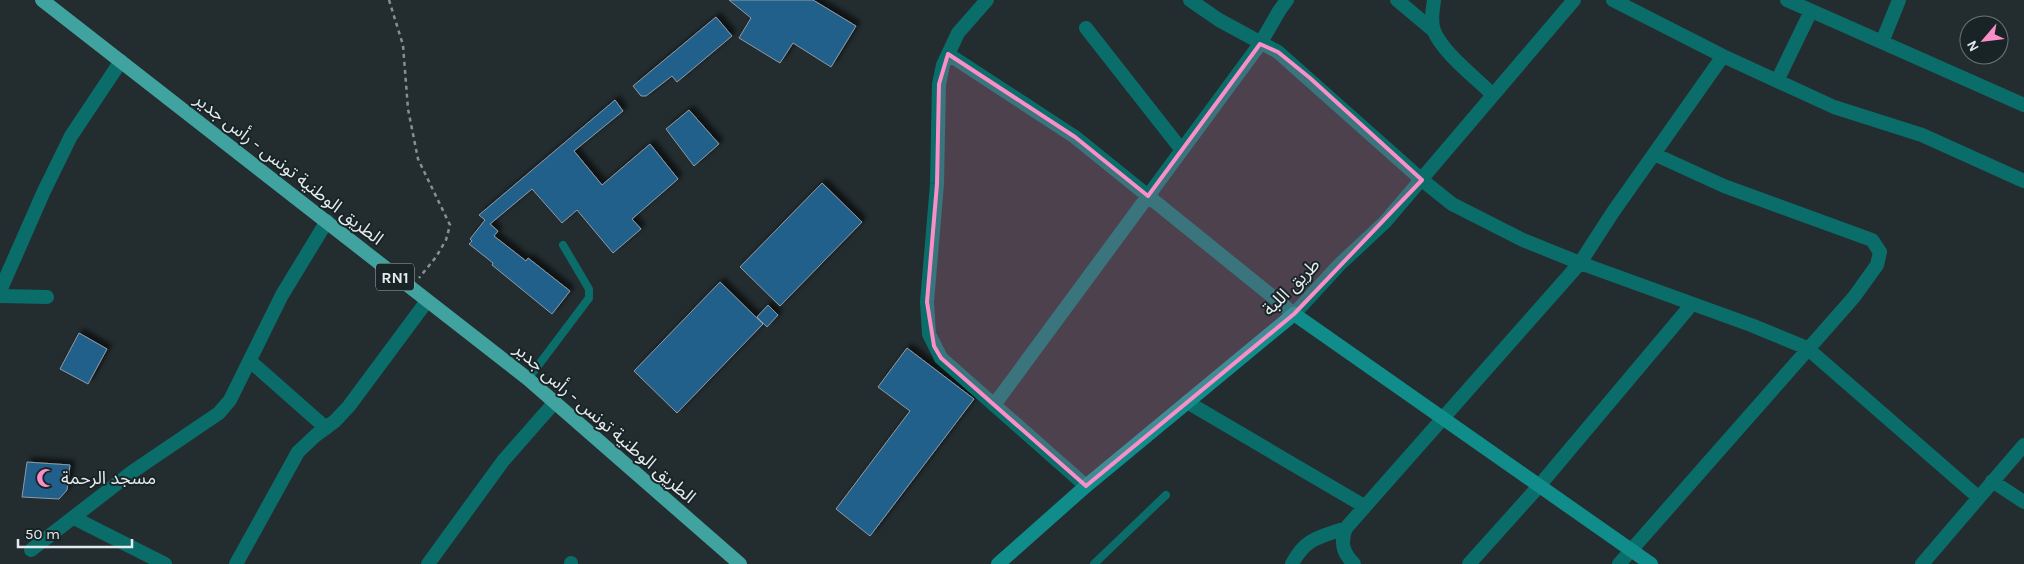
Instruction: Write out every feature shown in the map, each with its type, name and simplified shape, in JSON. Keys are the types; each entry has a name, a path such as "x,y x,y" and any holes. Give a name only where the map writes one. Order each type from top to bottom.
{"main road":[{"name":"الطريق الوطنية تونس - رأس جدير","path":"42,0 410,289 528,379 740,564"},
{"name":"طريق اللبة","path":"998,564 1086,486 1294,314"},
{"path":"1294,314 1651,564"}],"street":[{"path":"987,0 958,33 948,54 939,84 937,184 928,302 929,334 941,358 1086,486"},
{"path":"1190,0 1219,20 1260,44 1278,52 1310,78 1422,180 1452,204 1523,240 1580,263 1751,325 1807,348 1978,498"},
{"path":"994,405 1260,44 1287,0"},
{"path":"1397,0 1434,31 1450,52 1492,94"},
{"path":"1434,0 1432,16 1434,31"},
{"name":"طريق اللبة","path":"1294,314 1339,265 1385,222 1492,94 1574,0"},
{"path":"1613,0 1723,56 1834,107 1922,135 2024,181"},
{"path":"1787,0 2024,105"},
{"path":"1882,42 1899,0"},
{"path":"1777,81 1811,11"},
{"path":"1086,28 1181,149"},
{"path":"948,54 1075,137 1294,314"},
{"path":"1354,564 1348,558 1342,544 1346,528 1580,263 1613,212 1723,56"},
{"path":"0,291 44,190 71,136 122,61"},
{"path":"1619,564 1807,348 1854,297 1877,266 1880,252 1872,240 1724,186 1654,154"},
{"path":"31,550 132,472 219,413 230,400 282,295 327,222"},
{"path":"0,296 47,297"},
{"path":"236,564 294,458 307,443 349,406 428,302"},
{"path":"1469,564 1539,486 1692,304"},
{"path":"250,361 326,428"},
{"path":"1187,402 1364,506"},
{"path":"428,564 503,461 554,403"},
{"path":"1922,564 2024,445"},
{"path":"1992,481 2024,502"},
{"path":"74,518 165,564"},
{"path":"1292,564 1298,553 1309,541 1346,528"}],"lane":[{"path":"528,379 589,298 589,290 563,245"},
{"path":"1094,564 1166,495"}],"path":[{"path":"390,0 403,45 408,109 414,130 418,159 450,225 446,240 436,258 410,289"}],"highlighted area":[{"path":"1260,44 1278,52 1310,78 1422,180 1294,314 1086,486 941,358 934,346 927,302 937,184 939,84 948,54 1075,137 1148,196"}],"building":[{"path":"729,0 813,0 856,26 831,67 793,43 780,63 739,38 751,18"},
{"path":"716,17 732,36 677,82 672,76 646,96 641,96 633,86"},
{"path":"615,100 623,111 574,151 602,185 650,144 678,179 632,219 641,229 613,253 577,210 562,223 532,189 490,224 498,231 494,236 526,261 528,258 570,291 552,314 469,244 472,241 470,239 485,220 479,215"},
{"path":"689,110 719,144 694,166 666,129"},
{"path":"822,183 862,222 780,306 740,267"},
{"path":"720,282 763,324 677,413 634,371"},
{"path":"768,305 778,315 767,327 757,317"},
{"path":"79,333 107,349 88,384 60,369"},
{"path":"907,348 974,399 870,536 836,509 910,411 878,387"},
{"name":"مسجد الرحمة","path":"27,462 70,465 67,490 59,499 22,497"}],"place":[{"name":"مسجد الرحمة","path":"46,478"}]}
